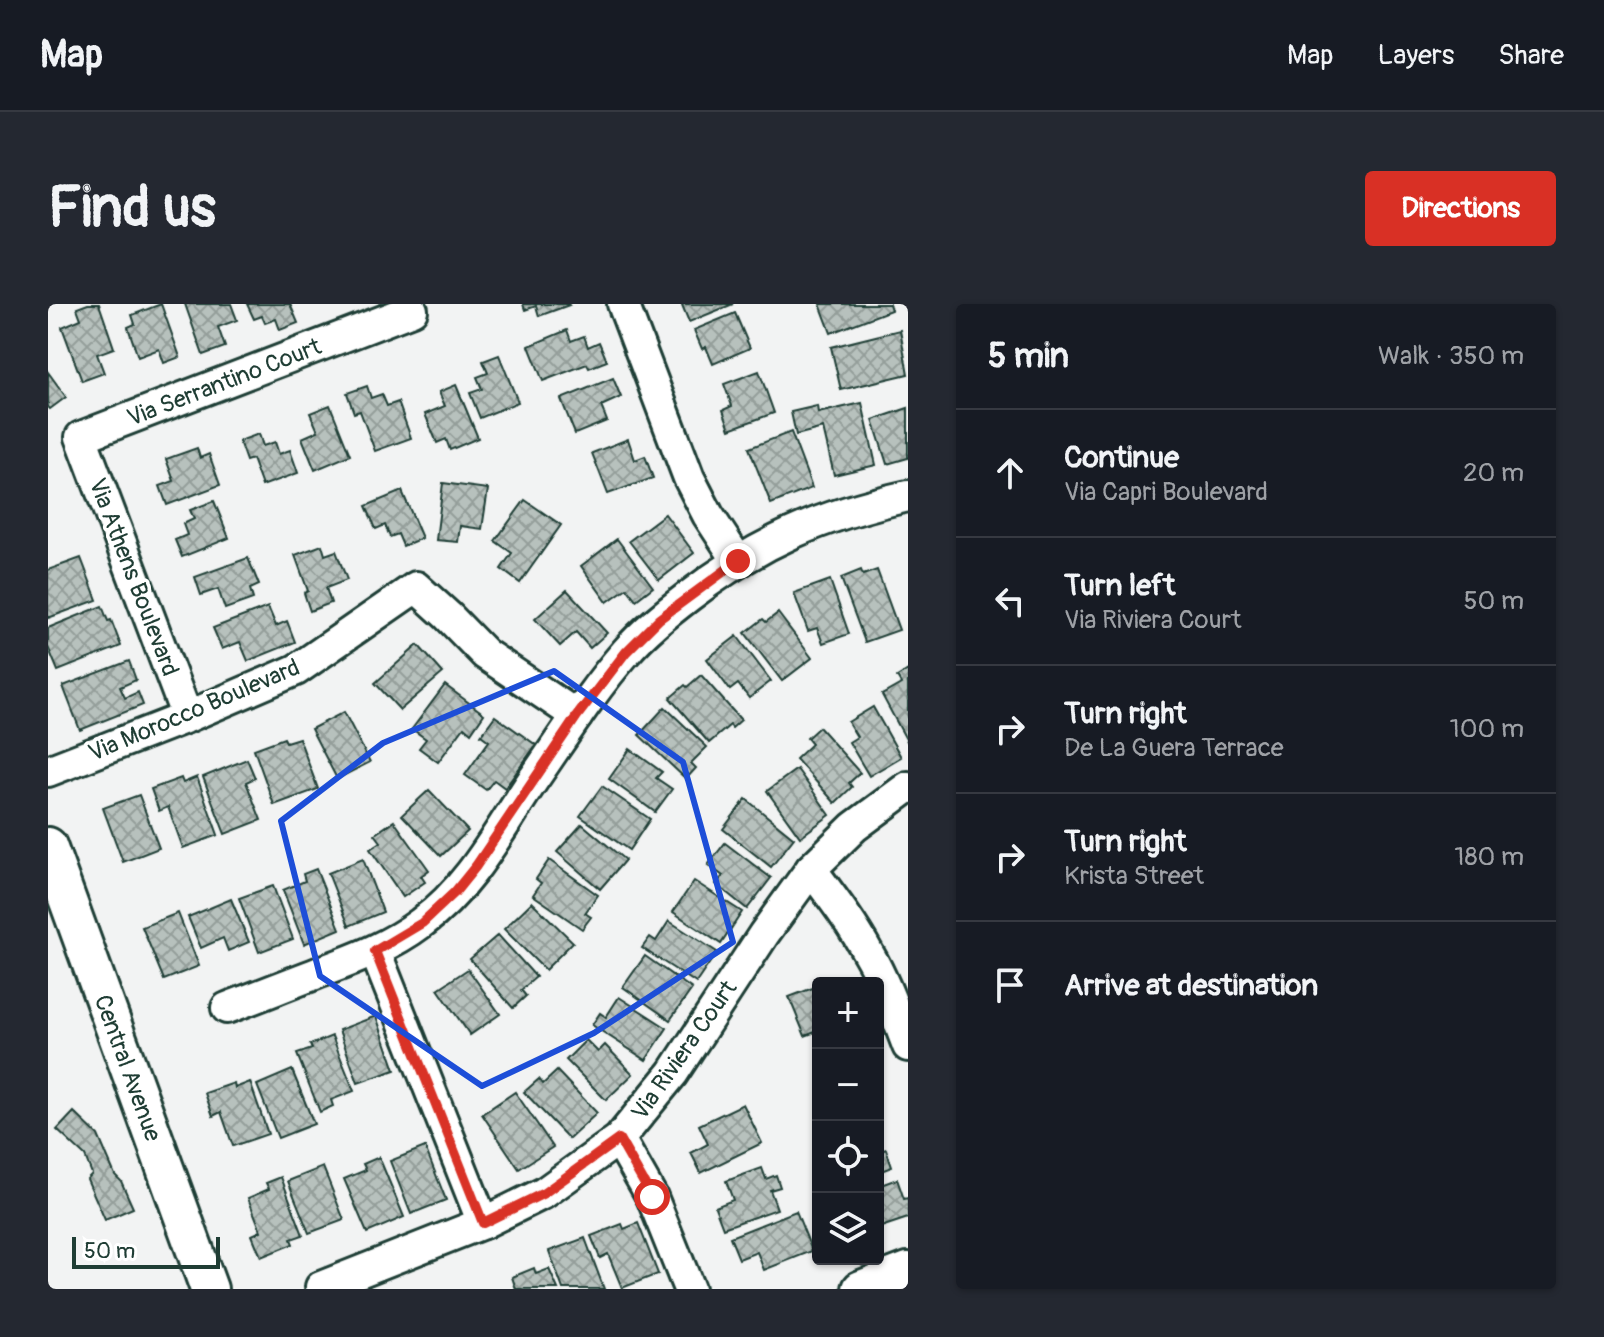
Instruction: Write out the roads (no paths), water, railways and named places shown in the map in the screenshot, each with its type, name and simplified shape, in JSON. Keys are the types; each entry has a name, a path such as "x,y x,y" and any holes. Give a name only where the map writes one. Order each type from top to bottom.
{"main road":[{"name":"Central Avenue","path":"48,846 209,1289"},
{"path":"861,1289 908,1271"}],"street":[{"path":"623,304 689,478 708,515 738,561"},
{"name":"Via Serrantino Court","path":"81,437 412,310"},
{"name":"Via Athens Boulevard","path":"81,437 187,717"},
{"path":"227,1008 375,951 422,923 455,892 476,866 577,716 626,652 659,619 738,561 789,533 832,516 908,496"},
{"name":"Via Morocco Boulevard","path":"48,771 187,717 296,670 416,587 485,654 577,716"},
{"name":"Via Riviera Court","path":"321,1287 483,1223 544,1193 619,1139 673,1073 764,934 811,869 854,827 908,787"},
{"path":"811,869 869,954 908,1046"},
{"path":"375,951 483,1223"},
{"path":"619,1139 652,1197 689,1289"}]}
